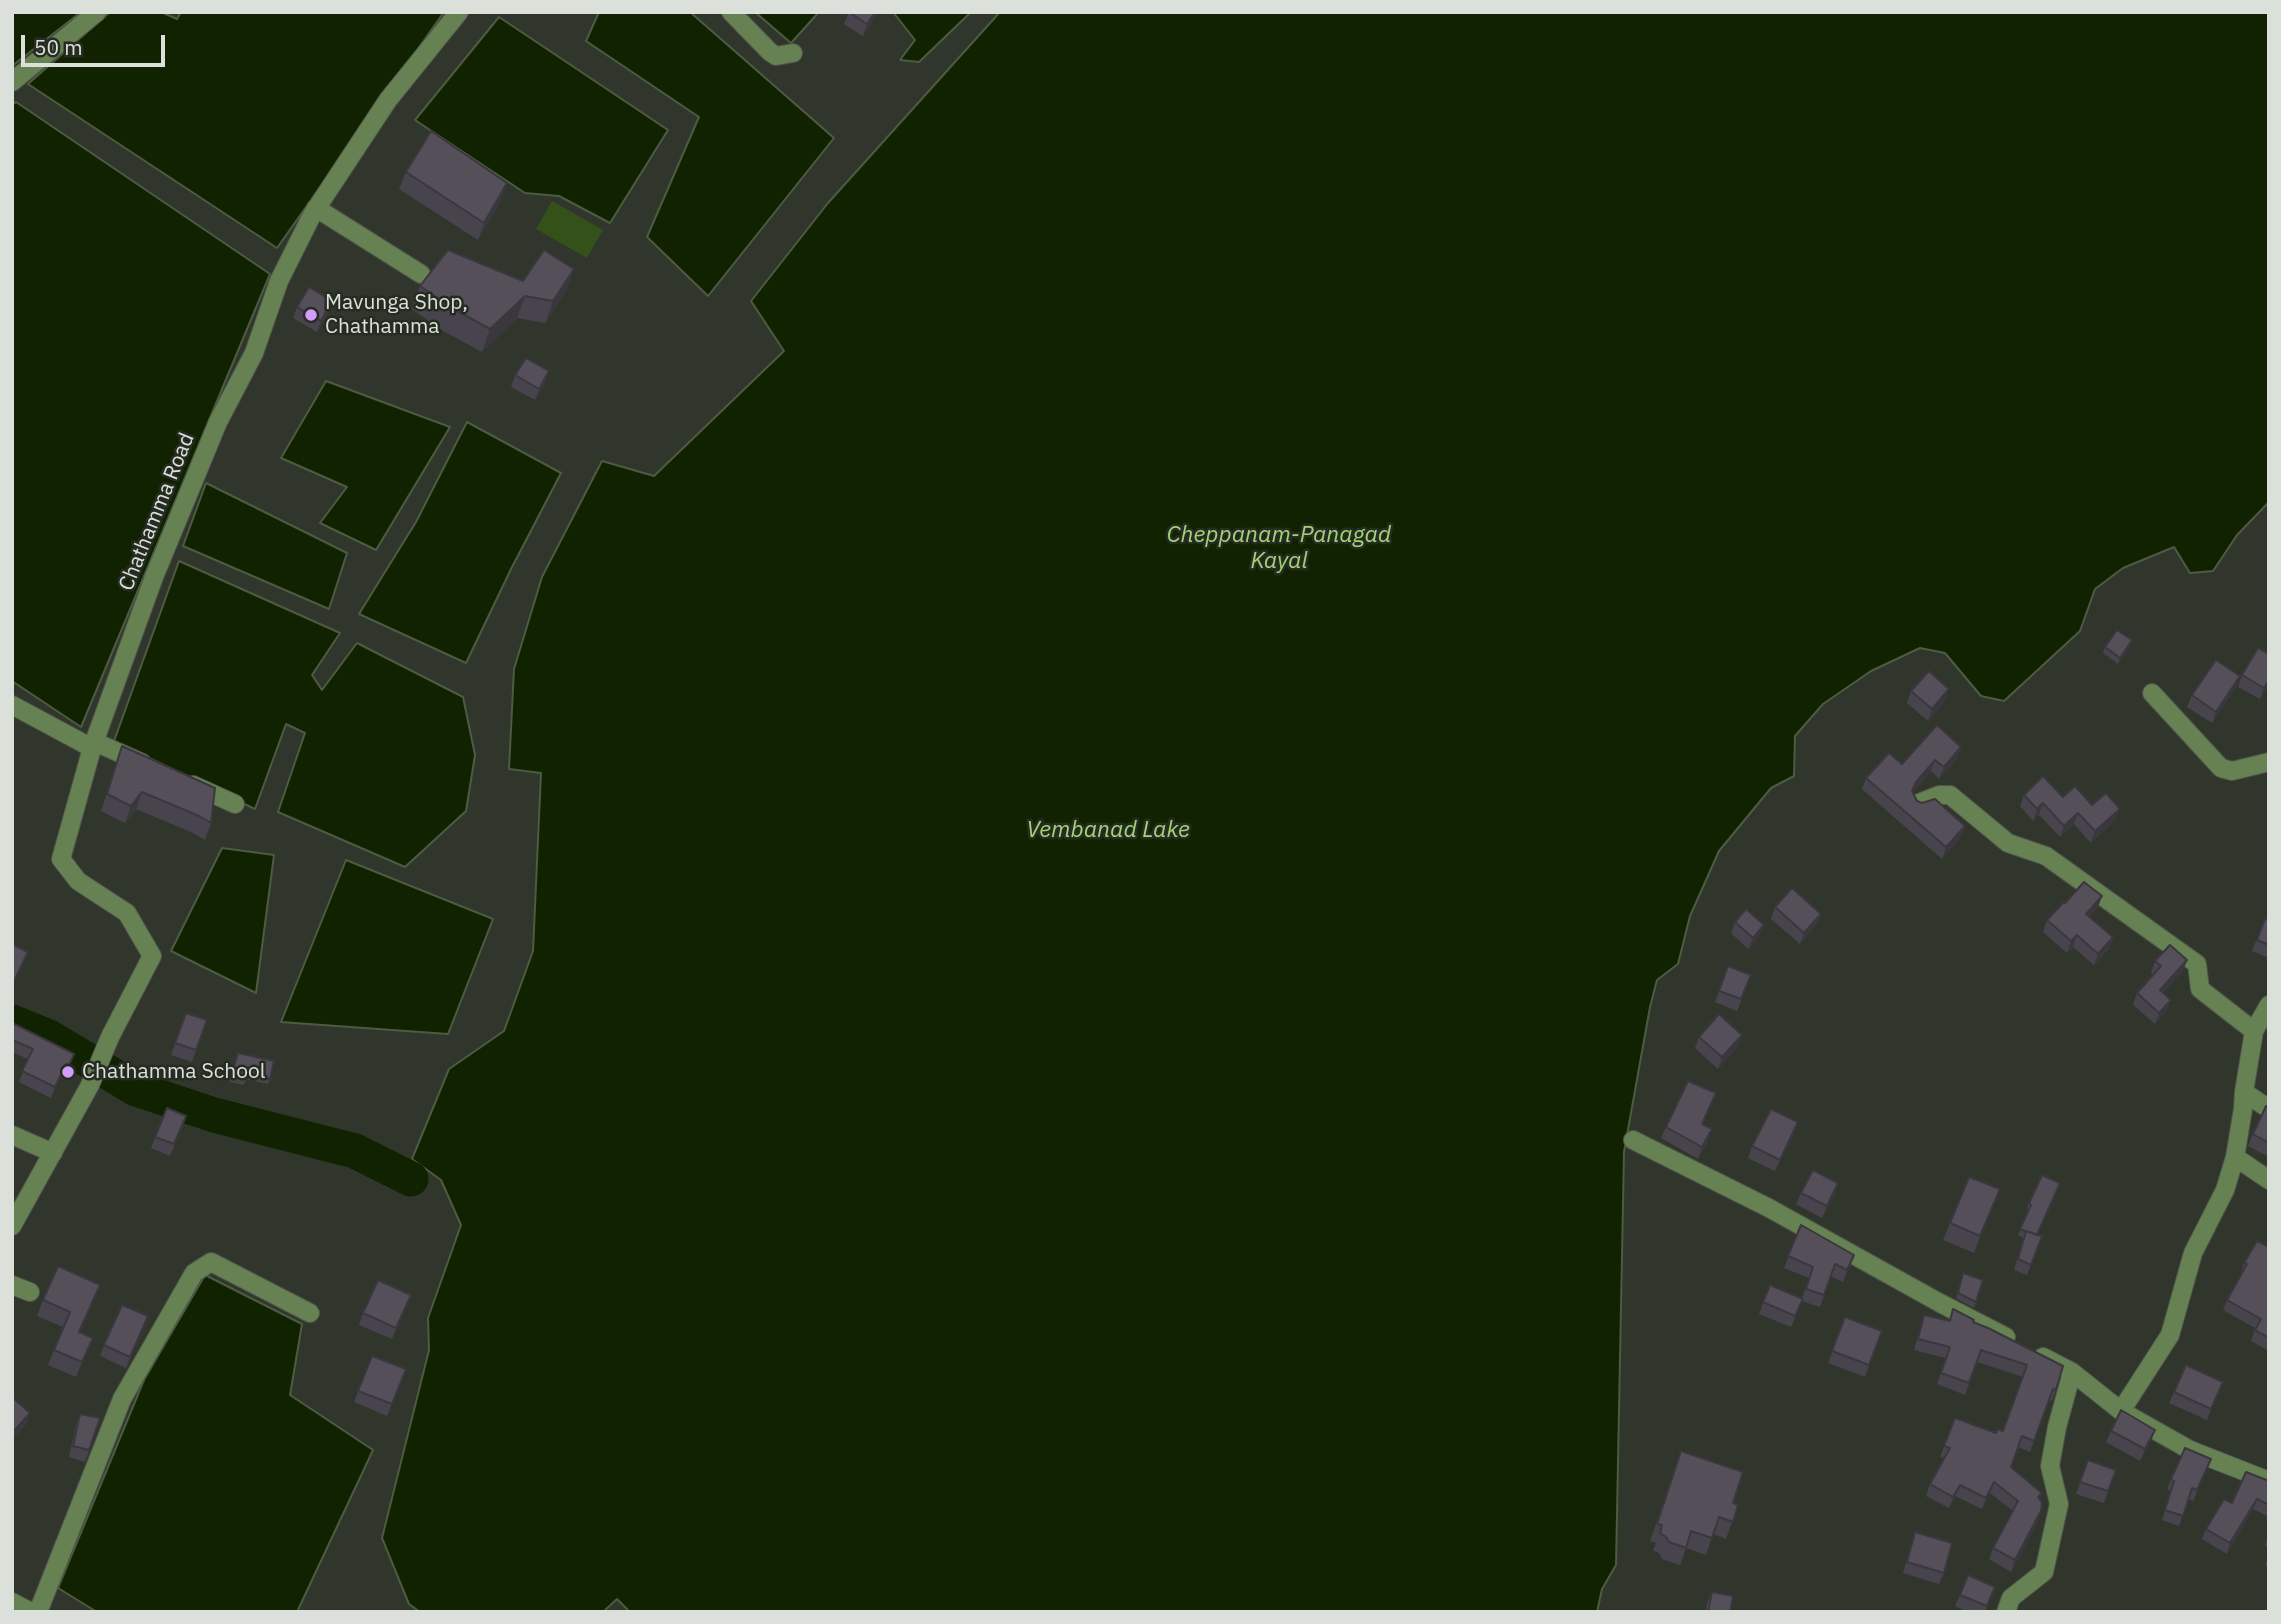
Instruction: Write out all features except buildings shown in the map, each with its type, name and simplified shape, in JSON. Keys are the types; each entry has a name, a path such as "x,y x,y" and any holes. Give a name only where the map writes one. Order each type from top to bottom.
{"street":[{"path":"12,82 97,12"},
{"name":"Chathamma Road","path":"53,1153 152,956 127,913 78,881 61,859 93,745 154,577 218,422 254,353 279,281 316,208 388,100 459,12"},
{"path":"732,12 770,52 776,56 793,53"},
{"path":"316,208 421,274"},
{"path":"2152,693 2221,768 2232,771 2269,762"},
{"path":"12,705 93,745 235,804"},
{"path":"1919,803 1939,795 1950,795 2008,843 2046,856 2197,964 2200,989 2254,1031"},
{"path":"2121,1411 2170,1335 2193,1253 2225,1190 2235,1157 2254,1031 2269,1005"},
{"path":"2244,1092 2269,1109"},
{"path":"12,1135 53,1153 12,1226"},
{"path":"1633,1140 1769,1208 1940,1303 2072,1372 2121,1411 2190,1450 2269,1481"},
{"path":"2235,1157 2269,1180"},
{"path":"38,1612 122,1399 194,1273 211,1262 310,1313"},
{"path":"12,1285 30,1292"},
{"path":"2006,1612 2011,1598 2044,1572 2059,1504 2050,1466 2072,1372"},
{"path":"12,1602 31,1612"}],"shaded area":[{"path":"552,201 603,230 587,258 536,229"}],"water":[{"path":"12,12 81,12 12,66"},
{"path":"110,12 161,12 177,19 181,12 444,12 277,248 28,84"},
{"path":"599,12 690,12 834,138 708,296 647,237 699,117 586,41"},
{"path":"755,12 819,12 791,43"},
{"path":"893,12 971,12 919,62 900,60 915,40"},
{"name":"Vembanad Lake","path":"1000,12 2269,12 2269,502 2237,535 2213,571 2190,573 2174,547 2123,568 2095,589 2080,631 2004,701 1981,696 1945,653 1920,648 1871,671 1823,704 1795,736 1794,776 1771,788 1719,851 1690,916 1678,964 1657,980 1624,1152 1616,1565 1602,1589 1597,1612 630,1612 617,1599 603,1612 420,1612 409,1604 382,1538 429,1350 428,1318 461,1225 441,1180 412,1159 449,1069 504,1031 533,951 541,773 509,769 514,669 542,577 602,461 654,476 784,351 751,301 828,203"},
{"path":"499,17 668,130 610,223 559,196 525,193 415,120"},
{"path":"16,102 270,274 81,727 12,681 12,105"},
{"path":"326,381 450,427 376,550 320,523 347,487 281,458"},
{"path":"467,422 561,473 466,663 359,614 416,522"},
{"path":"206,483 347,553 329,609 183,546"},
{"path":"179,561 340,633 312,675 322,690 357,643 463,697 475,755 466,811 405,867 278,812 305,733 286,724 255,809 114,741"},
{"path":"222,848 274,855 256,993 171,951"},
{"path":"346,860 493,919 448,1034 281,1022"},
{"path":"205,1275 302,1324 290,1395 373,1450 297,1612 97,1612 58,1588 144,1380"}],"waterway":[{"path":"12,1022 49,1037 136,1089 214,1115 355,1151 411,1179"}],"place":[{"name":"Mavunga Shop, Chathamma","path":"311,315"},
{"name":"Chathamma School","path":"68,1072"}],"water label":[{"name":"Cheppanam-Panagad Kayal","path":"1279,548"}]}
